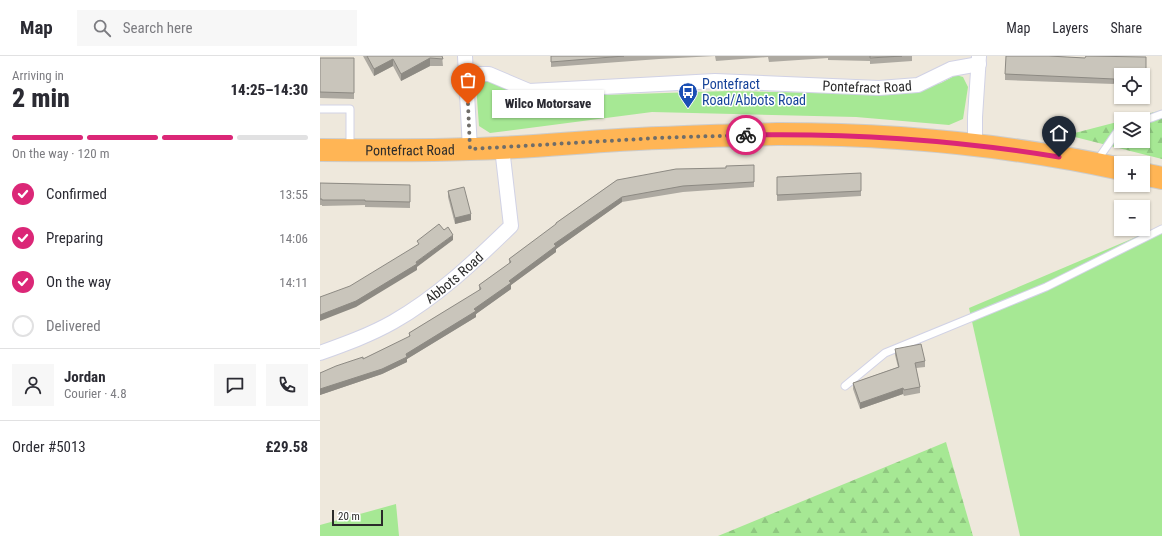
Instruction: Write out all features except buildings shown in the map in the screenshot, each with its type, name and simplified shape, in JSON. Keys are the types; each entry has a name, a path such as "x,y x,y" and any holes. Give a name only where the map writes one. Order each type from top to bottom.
{"highway":[{"name":"Pontefract Road","path":"320,150 502,148 657,138 780,134 885,138 975,146 1034,153 1114,168"},
{"path":"1150,175 1162,178"}],"street":[{"path":"465,56 470,149"},
{"path":"975,146 975,117 979,60"},
{"name":"Pontefract Road","path":"466,74 489,74 529,91 715,81 879,88 918,85 951,69 979,60"},
{"name":"Abbots Road","path":"320,353 393,323 426,301 472,264 510,226 502,148"}],"lane":[{"path":"320,109 350,109 350,150"},
{"path":"1150,118 1162,114"},
{"path":"1095,164 1114,136"},
{"path":"845,386 885,353 1046,287 1162,229"}],"green space":[{"path":"956,75 963,77 968,87 963,119 949,125 856,117 652,112 490,133 479,126 476,85 483,80 490,81 537,97 729,91 872,94 924,88 941,83"},
{"path":"1162,110 1162,159 1118,148 1150,148 1150,113"},
{"path":"1114,123 1114,147 1067,135"},
{"path":"1162,226 1162,536 1020,536 969,308 1138,236 1150,236 1150,231"},
{"path":"946,442 973,536 718,536"},
{"path":"396,504 399,536 320,536 320,525"}],"way so far":[{"path":"468,104 470,149 657,138 746,135"}],"place":[{"name":"Wilco Motorsave","path":"468,104"},
{"name":"Pontefract Road/Abbots Road","path":"688,109"}],"route":[{"path":"746,135 780,134 907,139 1059,157"}]}
